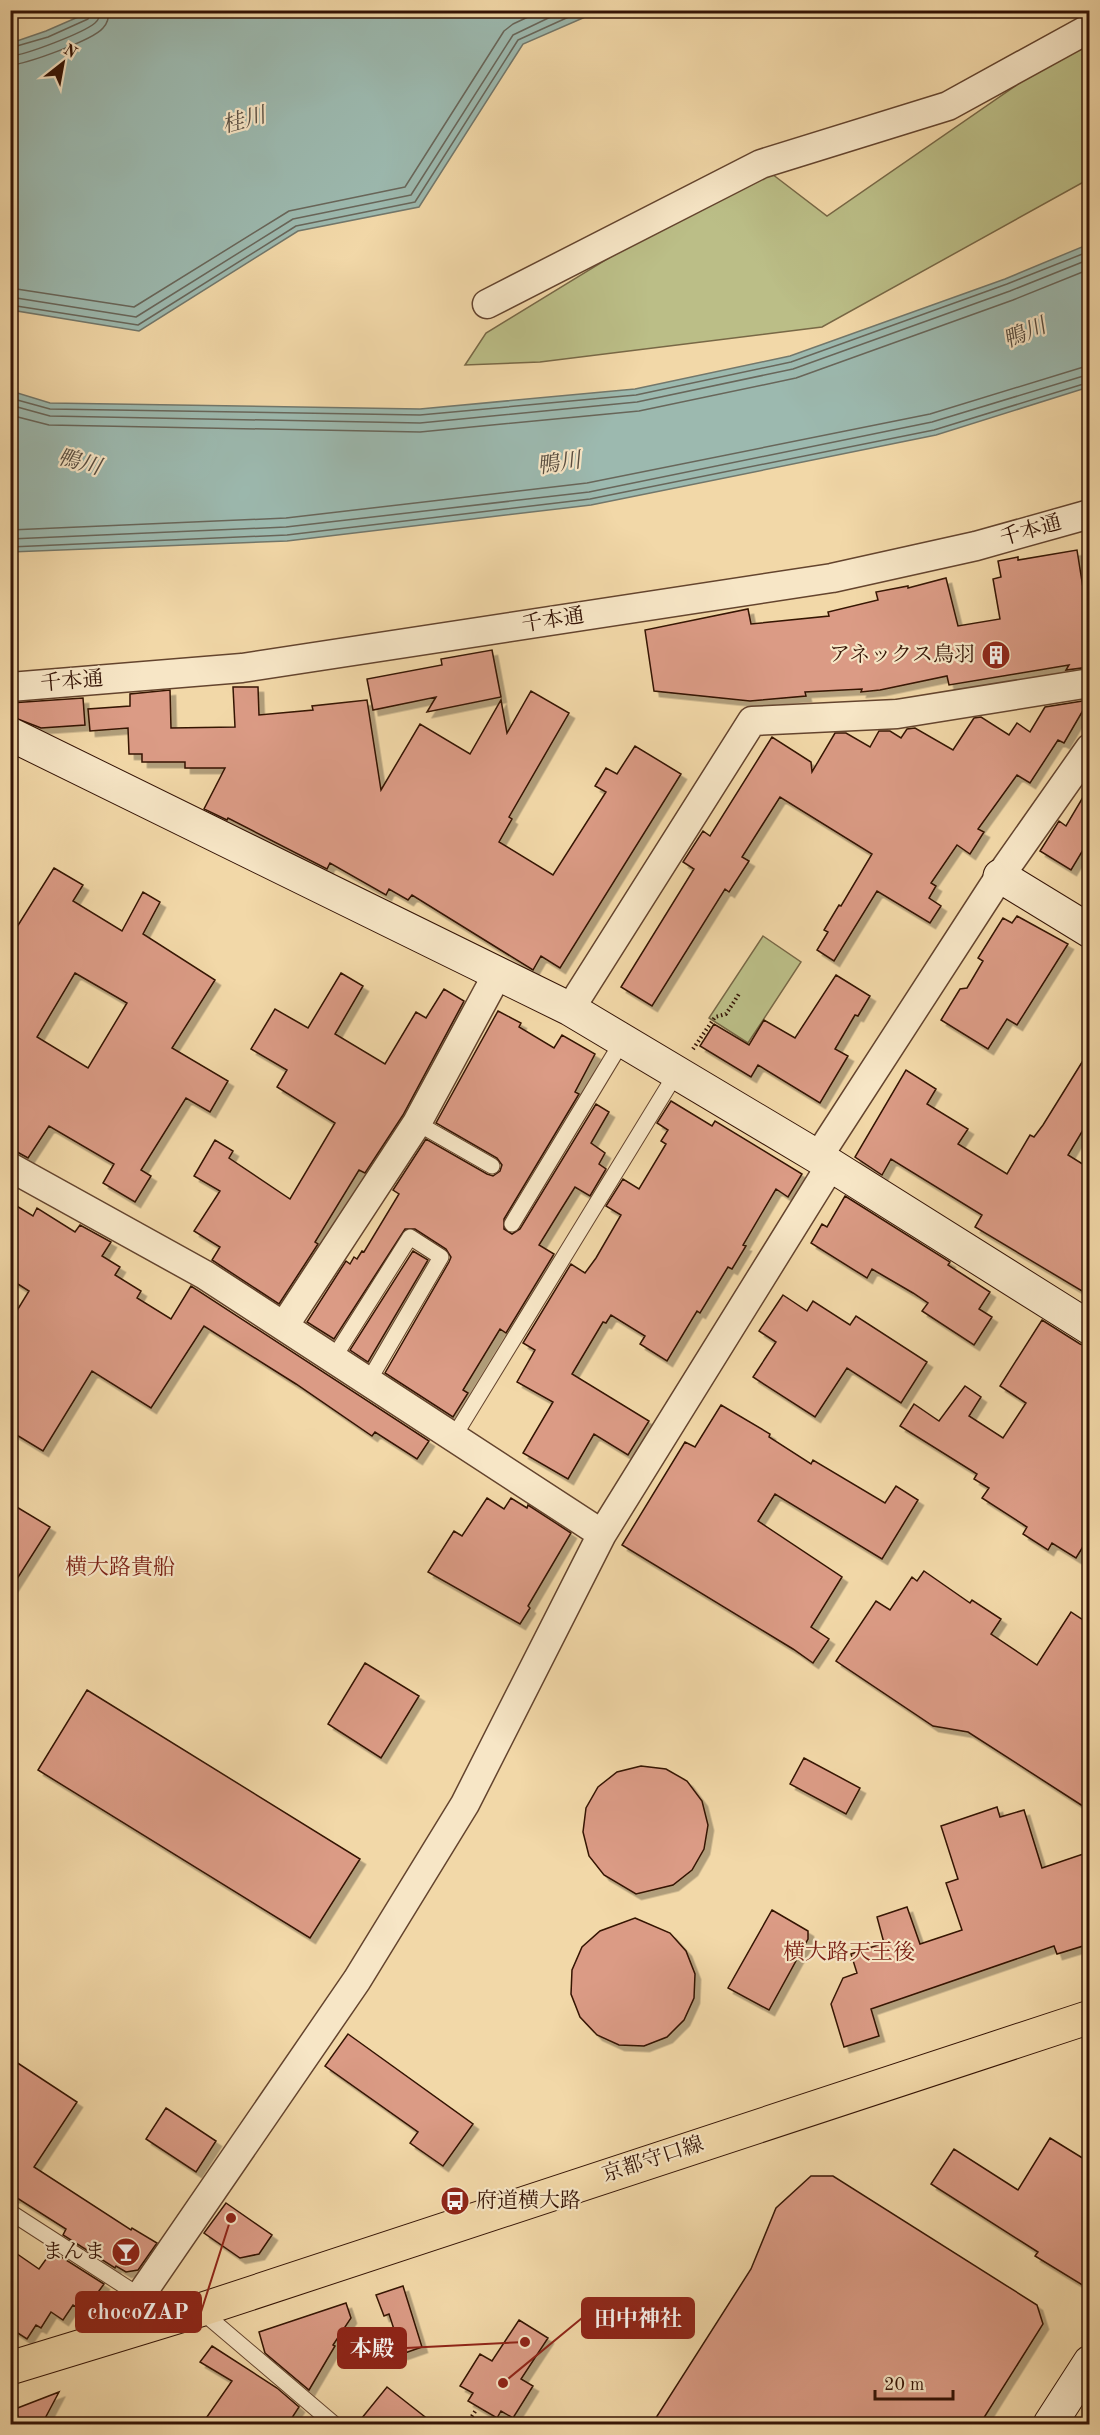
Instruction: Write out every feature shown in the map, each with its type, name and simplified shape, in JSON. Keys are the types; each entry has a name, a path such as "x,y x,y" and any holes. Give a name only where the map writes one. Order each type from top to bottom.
{"main road":[{"name":"京都守口線","path":"10,2368 146,2310 201,2310 1089,2017"}],"street":[{"path":"487,304 761,164 948,106 1089,28"},
{"name":"千本通","path":"10,687 242,668 832,578 976,546 1089,514"},
{"path":"570,1009 752,721 897,714 1089,682"},
{"path":"10,734 570,1009 825,1161 1089,1328"},
{"path":"146,2310 357,1980 453,1822 602,1534 825,1161 1000,876 1089,748"},
{"path":"1000,876 1089,930"},
{"path":"284,1326 417,1122 498,973"},
{"path":"10,1167 205,1275 602,1534"},
{"path":"1050,2424 1089,2362"}],"lane":[{"path":"512,1224 623,1040"},
{"path":"453,1438 677,1072"},
{"path":"417,1122 492,1166"},
{"path":"333,1359 410,1237 441,1257 368,1382"},
{"path":"10,2212 146,2310"},
{"path":"201,2310 334,2424"}],"path":[{"path":"677,1072 715,1017 726,1014 739,994"},
{"path":"467,2424 476,2410"}],"green space":[{"path":"1089,35 1089,179 822,327 540,362 465,365 486,333 702,201 772,174 827,216"},
{"path":"763,936 801,962 748,1043 709,1018"}],"water":[{"name":"桂川","path":"92,11 599,11 523,44 419,207 298,231 139,331 11,310 11,43"},
{"name":"鴨川","path":"1089,244 1089,387 936,435 591,505 287,541 11,552 11,391 50,403 420,409 635,389 790,356 1005,279"}],"building":[{"path":"1077,550 1089,626 1089,667 1066,670 1069,665 949,685 947,676 880,690 805,692 806,696 750,701 654,691 645,630 748,609 751,624 829,616 828,612 878,600 876,592 908,586 908,588 946,578 958,626 1000,619 993,579 1001,577 998,561"},
{"path":"492,650 501,697 427,712 436,697 373,710 367,679 442,665 441,659"},
{"path":"233,687 258,687 259,715 313,710 312,706 367,700 381,790 420,724 470,754 501,700 507,733 531,691 569,713 509,817 512,819 499,842 553,875 606,792 595,786 606,768 617,774 635,746 681,774 560,968 541,956 533,970 412,895 408,900 389,889 386,895 330,863 327,869 228,818 227,820 204,809 225,768 185,768 185,762 142,762 142,754 129,754 128,728 90,731 88,709 130,706 130,694 170,690 171,728 235,727"},
{"path":"83,698 85,725 41,728 10,716 10,703"},
{"path":"1089,700 1064,743 1058,740 1030,783 1017,775 978,829 984,832 970,854 957,845 931,883 936,886 929,898 941,906 930,923 877,891 834,961 817,950 828,932 824,930 872,854 780,797 742,857 749,861 729,892 725,889 652,1006 621,987 694,869 683,862 703,831 710,836 772,737 811,762 812,772 835,733 846,733 870,747 879,731 890,731 901,738 907,729 915,728 953,750 974,718 981,717 1009,735 1017,723 1030,732 1045,707"},
{"path":"1089,787 1089,840 1071,870 1040,851 1059,821 1066,826"},
{"path":"54,868 83,885 73,901 122,931 143,892 160,902 143,934 215,980 172,1048 228,1081 210,1112 186,1098 141,1170 151,1176 135,1202 103,1183 114,1164 49,1126 28,1158 10,1148 10,938","holes":["75,973 127,1003 88,1068 37,1037"]},
{"path":"1017,916 1068,944 1017,1025 1007,1019 988,1049 941,1020 960,989 967,988 983,961 978,958 1003,918 1012,923"},
{"path":"341,973 363,986 335,1034 385,1064 416,1012 426,1018 444,989 464,1001 403,1115 365,1173 359,1170 315,1242 318,1244 279,1304 212,1260 220,1247 194,1231 220,1191 194,1176 215,1140 233,1151 229,1158 290,1199 335,1123 277,1087 287,1070 251,1049 275,1009 308,1028"},
{"path":"836,975 870,996 858,1016 855,1015 835,1049 848,1056 820,1103 758,1065 751,1077 700,1046 714,1024 749,1045 764,1020 795,1038"},
{"path":"498,1011 521,1023 519,1027 554,1048 562,1035 595,1054 575,1092 579,1094 504,1219 504,1229 512,1234 520,1229 596,1104 609,1112 591,1143 605,1153 599,1164 606,1169 590,1196 575,1187 539,1245 554,1254 506,1333 500,1329 463,1390 468,1393 453,1417 385,1373 449,1262 451,1257 446,1249 415,1229 405,1229 334,1339 307,1322 346,1261 350,1264 354,1257 357,1259 362,1251 364,1252 399,1194 393,1190 426,1139 487,1174 493,1176 500,1171 502,1165 497,1158 436,1123"},
{"path":"1089,1051 1089,1120 1068,1155 1089,1168 1089,1278 1082,1291 975,1227 982,1215 891,1159 882,1175 855,1157 906,1070 936,1089 927,1104 968,1129 958,1144 1007,1174 1030,1135 1034,1137 1043,1125"},
{"path":"671,1101 712,1126 715,1121 802,1174 788,1197 776,1189 743,1245 746,1246 732,1269 728,1267 700,1313 697,1311 667,1361 640,1344 645,1336 611,1315 606,1323 603,1322 572,1374 649,1421 628,1455 594,1434 568,1479 523,1453 553,1402 517,1382 535,1350 523,1343 571,1264 585,1273 596,1258 621,1215 606,1206 623,1179 639,1189 666,1144 661,1141 668,1130 657,1123"},
{"path":"845,1196 950,1262 948,1265 990,1292 979,1309 992,1317 974,1345 922,1311 928,1303 913,1293 872,1269 867,1278 811,1243 822,1224 827,1227"},
{"path":"10,1202 33,1216 37,1208 75,1232 80,1225 111,1242 102,1256 120,1267 115,1275 141,1291 137,1298 171,1319 191,1286 429,1441 417,1459 375,1432 372,1436 296,1384 204,1326 151,1408 92,1371 43,1451 10,1431 10,1322 29,1291 10,1279"},
{"path":"413,1251 428,1260 368,1362 350,1350"},
{"path":"783,1295 807,1311 813,1301 850,1325 856,1316 927,1362 901,1403 847,1368 815,1417 753,1377 776,1342 759,1331"},
{"path":"1042,1320 1080,1344 1089,1347 1089,1537 1076,1558 1052,1543 1048,1550 1023,1534 1027,1527 982,1498 989,1488 974,1479 977,1474 900,1426 914,1404 939,1421 965,1386 981,1397 969,1416 1003,1438 1026,1403 1000,1386"},
{"path":"721,1405 770,1434 769,1437 811,1464 813,1460 885,1503 896,1486 918,1500 882,1559 775,1494 758,1521 842,1577 811,1627 829,1639 813,1663 622,1545 685,1442 695,1447"},
{"path":"487,1498 504,1509 511,1498 527,1508 528,1505 571,1533 528,1606 530,1608 520,1624 428,1572 454,1531 462,1536"},
{"path":"10,1503 50,1527 10,1590"},
{"path":"924,1571 970,1603 972,1600 1001,1619 991,1634 1037,1665 1071,1612 1089,1624 1089,1810 968,1732 933,1726 836,1661 876,1601 890,1610 912,1577 917,1581"},
{"path":"365,1663 419,1696 381,1758 328,1724"},
{"path":"87,1690 360,1859 310,1938 38,1770"},
{"path":"804,1758 860,1788 846,1814 790,1784"},
{"path":"641,1766 666,1769 687,1781 702,1801 708,1825 704,1849 692,1870 673,1885 636,1894 604,1875 589,1856 583,1832 586,1808 598,1787 617,1772"},
{"path":"997,1807 1000,1817 1024,1810 1042,1868 1089,1852 1089,1901 1083,1903 1089,1922 1089,1936 1083,1946 1057,1954 1054,1946 871,2009 879,2036 844,2047 831,2004 843,1978 857,1973 851,1954 884,1943 877,1917 907,1907 920,1944 962,1930 946,1883 958,1879 941,1826"},
{"path":"772,1910 808,1931 808,1939 769,2010 728,1988"},
{"path":"635,1918 670,1933 686,1951 695,1974 694,1998 684,2020 667,2037 644,2046 619,2045 597,2035 580,2017 571,1994 572,1970 582,1947 600,1931"},
{"path":"348,2034 473,2124 443,2166 410,2143 418,2132 325,2066"},
{"path":"10,2058 77,2102 34,2167 131,2230 132,2228 157,2243 138,2270 126,2272 116,2266 115,2268 63,2235 66,2229 14,2196 10,2201"},
{"path":"166,2108 216,2141 196,2172 146,2139"},
{"path":"1050,2138 1089,2162 1089,2289 1035,2256 1038,2252 931,2184 954,2149 1018,2190"},
{"path":"811,2176 833,2176 1037,2305 1043,2324 980,2424 652,2424 751,2269 776,2208"},
{"path":"226,2203 272,2235 259,2254 240,2258 204,2233"},
{"path":"10,2249 39,2269 52,2251 104,2284 91,2302 88,2300 81,2310 73,2305 63,2320 51,2312 41,2328 36,2325 27,2339 10,2328"},
{"path":"403,2286 422,2347 402,2354 389,2314 384,2316 376,2295"},
{"path":"346,2303 351,2318 333,2345 335,2346 309,2390 265,2353 259,2332"},
{"path":"519,2320 548,2338 521,2379 533,2386 513,2418 501,2411 497,2418 468,2401 473,2393 460,2386 480,2354 492,2361"},
{"path":"212,2346 277,2388 299,2407 288,2424 202,2424 232,2381 200,2362"},
{"path":"387,2387 434,2424 357,2424"},
{"path":"59,2392 42,2424 21,2424 15,2409"}],"place":[{"name":"アネックス鳥羽","path":"996,655"},
{"name":"府道横大路","path":"455,2201"},
{"name":"chocoZAP","path":"231,2218"},
{"name":"まんま","path":"126,2252"},
{"name":"本殿","path":"525,2342"},
{"name":"田中神社","path":"503,2383"}],"district":[{"name":"横大路貴船","path":"120,1568"},
{"name":"横大路天王後","path":"849,1953"}]}
